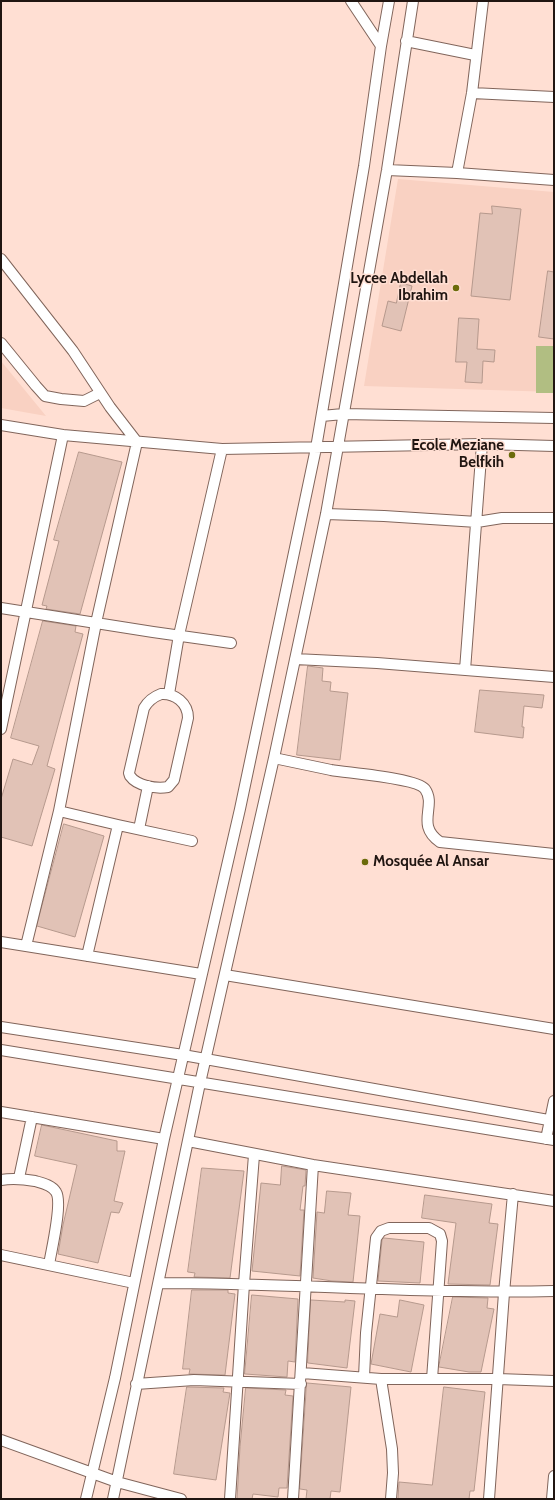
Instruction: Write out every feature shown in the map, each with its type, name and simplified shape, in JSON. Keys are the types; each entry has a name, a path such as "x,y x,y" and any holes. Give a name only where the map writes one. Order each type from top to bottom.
{"street":[{"path":"351,1 381,46"},
{"path":"86,1499 115,1378 177,1078 243,794 316,448 364,166 389,1"},
{"path":"113,1499 200,1083 274,758 326,514 387,170 413,1"},
{"path":"457,173 472,93 483,1"},
{"path":"406,41 476,55"},
{"path":"472,93 554,97"},
{"path":"387,170 554,180"},
{"path":"1,259 73,351 100,393 137,442"},
{"path":"1,343 45,396 84,401 100,393"},
{"path":"322,416 343,414 554,418"},
{"path":"1,425 63,435 222,449 482,444 554,446"},
{"path":"1,729 63,435"},
{"path":"26,946 59,811 96,622 137,442"},
{"path":"465,670 482,444"},
{"path":"168,694 179,635 222,449"},
{"path":"326,514 477,522 502,518 554,518"},
{"path":"1,608 231,643"},
{"path":"295,659 377,663 554,677"},
{"path":"168,694 182,702 188,711 188,718 179,761 174,780 171,785 164,788 148,786 135,781 130,776 141,715 147,703 155,696 168,694"},
{"path":"274,758 332,770 391,778 420,785 426,790 429,799 427,819 429,832 440,842 554,854"},
{"path":"139,829 148,786"},
{"path":"59,811 192,841"},
{"path":"87,956 118,825"},
{"path":"1,942 201,974"},
{"path":"225,975 554,1029"},
{"path":"1,1027 183,1055 552,1121"},
{"path":"1,1050 550,1139 554,1101"},
{"path":"1,1112 164,1139"},
{"path":"19,1178 32,1117"},
{"path":"188,1142 313,1165 554,1201"},
{"path":"230,1499 254,1155"},
{"path":"294,1499 313,1165"},
{"path":"1,1180 19,1178 45,1184 55,1190 57,1194 58,1210 49,1266"},
{"path":"489,1499 504,1293 513,1194"},
{"path":"364,1377 374,1241 378,1234 384,1229 388,1228 429,1228 440,1234 442,1241 432,1379"},
{"path":"1,1255 134,1283"},
{"path":"159,1283 244,1284 370,1290 438,1290 504,1293 554,1291"},
{"path":"302,1373 381,1379 498,1379 554,1381"},
{"path":"381,1379 392,1449 394,1473 391,1499"},
{"path":"136,1384 194,1380 301,1384"},
{"path":"1,1440 91,1474 181,1499"},
{"path":"552,1499 554,1476"}],"shaded area":[{"name":"Lycee Abdellah Ibrahim","path":"398,179 554,192 554,392 364,386"},
{"path":"1,361 46,416 1,408"}],"green space":[{"path":"536,346 554,346 554,393 536,393"}],"building":[{"path":"492,206 521,209 510,300 471,296 480,213 492,214"},
{"path":"548,271 554,272 554,339 539,337"},
{"path":"401,283 412,286 401,331 382,326 388,301 396,303"},
{"path":"459,318 479,319 477,349 495,350 494,362 483,361 482,383 465,382 467,362 456,362"},
{"path":"79,452 122,462 80,614 46,609 47,606 42,605 59,541 54,540"},
{"path":"43,621 76,626 75,632 83,634 47,766 55,769 32,846 1,837 1,799 13,759 32,765 39,746 11,738"},
{"path":"308,666 323,668 322,681 331,682 330,691 348,693 340,760 297,755"},
{"path":"480,690 544,695 542,708 524,706 522,727 524,727 523,738 475,732"},
{"path":"64,824 104,836 75,937 37,926"},
{"path":"42,1125 117,1141 117,1151 125,1151 114,1201 123,1203 119,1213 111,1212 98,1263 58,1254 77,1165 35,1156"},
{"path":"282,1166 306,1170 305,1186 303,1186 300,1210 304,1210 300,1276 252,1271 261,1183 280,1185"},
{"path":"202,1168 244,1171 230,1278 194,1277 195,1273 188,1272"},
{"path":"327,1191 351,1193 348,1215 360,1216 353,1282 313,1278 317,1212 324,1213"},
{"path":"425,1195 492,1204 489,1223 498,1224 490,1285 448,1284 456,1223 422,1218"},
{"path":"384,1238 424,1242 420,1283 378,1281 382,1240"},
{"path":"192,1290 228,1290 228,1293 235,1294 225,1375 189,1374 190,1369 183,1369"},
{"path":"252,1295 298,1299 295,1362 288,1361 287,1377 245,1374"},
{"path":"453,1297 488,1298 487,1308 494,1309 481,1372 469,1372 439,1367"},
{"path":"311,1300 345,1302 345,1300 355,1301 347,1368 308,1363"},
{"path":"400,1300 424,1305 411,1372 371,1364 380,1314 397,1317"},
{"path":"307,1383 351,1387 340,1492 331,1491 330,1499 306,1499 307,1490 300,1489"},
{"path":"187,1387 224,1388 223,1392 230,1393 216,1480 174,1474"},
{"path":"444,1387 485,1392 474,1491 470,1491 469,1499 398,1499 399,1482 432,1485"},
{"path":"246,1388 286,1390 285,1395 293,1396 287,1488 279,1488 278,1497 253,1494 252,1499 237,1499 240,1447"}],"place":[{"name":"Lycee Abdellah Ibrahim","path":"456,288"},
{"name":"Ecole Meziane Belfkih","path":"512,455"},
{"name":"Mosquée Al Ansar","path":"365,862"}]}
